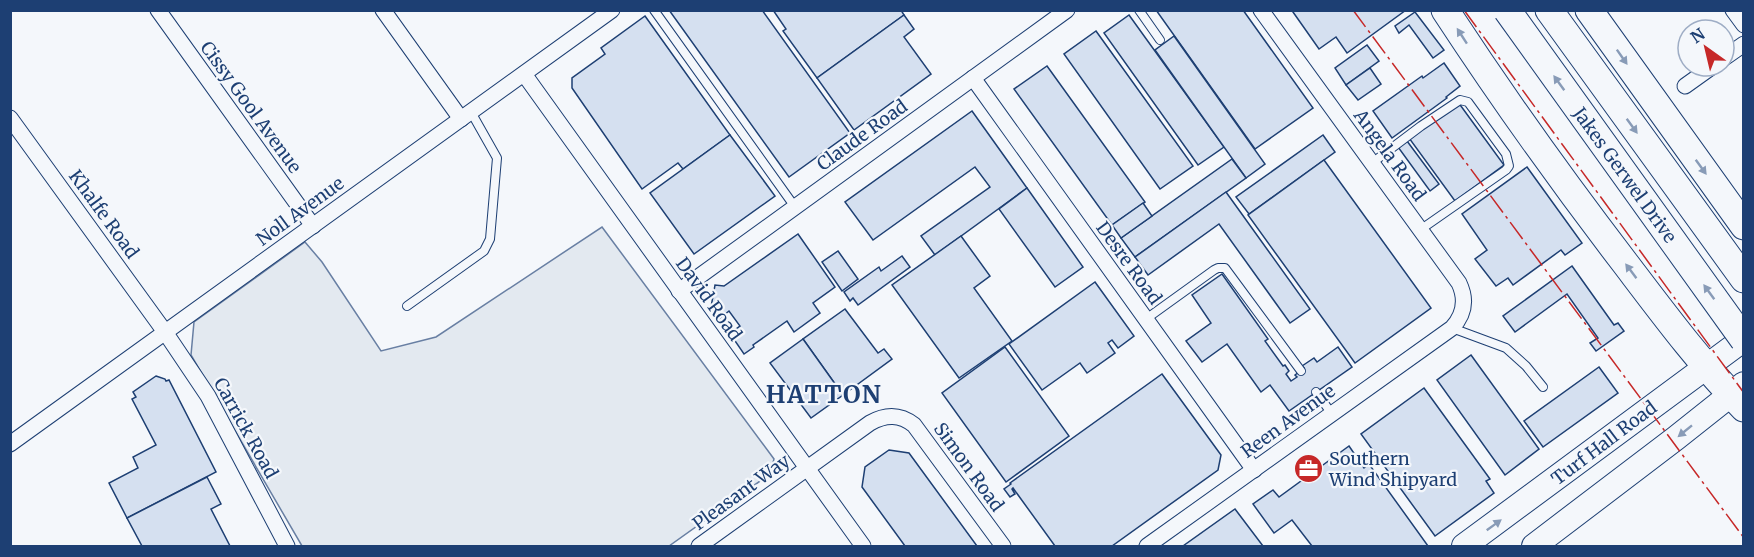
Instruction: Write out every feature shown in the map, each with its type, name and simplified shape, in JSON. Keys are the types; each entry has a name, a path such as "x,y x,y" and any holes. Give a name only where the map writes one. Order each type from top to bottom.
{"highway":[{"path":"1445,10 1478,61 1582,206 1685,342 1706,367 1739,395"},
{"name":"Jakes Gerwel Drive","path":"1507,10 1743,339"},
{"name":"Jakes Gerwel Drive","path":"1549,10 1743,279"},
{"path":"1589,10 1743,226"}],"main road":[{"name":"Turf Hall Road","path":"1464,546 1743,339"},
{"path":"1534,546 1676,438 1739,395"}],"street":[{"name":"Cissy Gool Avenue","path":"158,10 313,226"},
{"path":"383,10 466,116"},
{"name":"Claude Road","path":"680,291 1067,10"},
{"name":"Angela Road","path":"1261,10 1462,290 1463,310 1452,328"},
{"path":"1733,10 1743,25"},
{"name":"Noll Avenue","path":"10,444 610,11"},
{"name":"David Road","path":"524,74 863,546"},
{"name":"Desre Road","path":"973,78 1254,470"},
{"path":"1685,86 1696,78"},
{"name":"Khalfe Road","path":"10,118 165,332"},
{"name":"Reen Avenue","path":"1147,546 1452,328"},
{"name":"Carrick Road","path":"165,332 208,396 287,546"},
{"name":"Simon Road","path":"807,469 877,419 901,417 914,425 1004,546"},
{"name":"Pleasant Way","path":"699,546 807,469"}],"lane":[{"path":"654,10 795,207"},
{"path":"1139,10 1160,40"},
{"path":"1371,163 1460,100 1468,102 1506,154 1509,166 1506,171 1420,230"},
{"path":"407,306 484,251 490,239 497,158 466,116"},
{"path":"1146,320 1218,268 1225,268 1301,371"},
{"path":"1452,328 1506,348 1526,366 1543,387"},
{"path":"1316,392 1332,414"}],"shaded area":[{"path":"602,227 774,459 770,474 669,546 302,546 191,355 194,322 305,242 322,262 381,351 436,337"}],"building":[{"path":"669,10 762,10 850,133 789,177"},
{"path":"773,10 901,10 904,15 817,78 783,31 786,29"},
{"path":"1156,10 1243,10 1313,108 1255,149"},
{"path":"1295,10 1406,10 1347,53 1336,37 1319,49 1293,12"},
{"path":"1415,12 1444,50 1433,58 1409,25 1399,33 1395,26"},
{"path":"904,15 914,29 904,37 931,74 854,130 817,78"},
{"path":"1129,15 1224,147 1198,165 1104,33"},
{"path":"645,16 730,135 683,169 678,163 642,189 572,88 572,78 605,54 601,48"},
{"path":"1096,31 1193,166 1160,189 1064,54"},
{"path":"1174,36 1265,164 1246,178 1155,50"},
{"path":"1367,45 1379,61 1346,85 1335,68"},
{"path":"1444,63 1460,86 1392,138 1373,111"},
{"path":"1047,66 1145,202 1112,225 1014,89"},
{"path":"1370,68 1381,84 1358,100 1346,85"},
{"path":"1458,102 1504,165 1455,201 1409,138"},
{"path":"972,111 1027,188 935,255 921,236 990,187 975,167 873,240 845,202"},
{"path":"730,135 775,196 694,254 650,193"},
{"path":"1323,135 1335,152 1249,214 1236,197"},
{"path":"1407,141 1439,184 1430,191 1398,147"},
{"path":"1232,159 1246,178 1135,257 1121,238"},
{"path":"1324,160 1431,308 1355,363 1248,215"},
{"path":"1527,167 1582,243 1565,255 1561,250 1513,285 1508,278 1496,286 1475,259 1487,250 1462,214"},
{"path":"1027,188 1083,267 1055,287 999,209"},
{"path":"1226,192 1310,309 1290,323 1219,224 1148,275 1135,257"},
{"path":"1143,203 1152,216 1121,238 1112,225"},
{"path":"798,234 835,287 813,303 820,313 794,332 787,321 744,354 733,338 739,333 736,329 740,326 729,311 719,319 711,307 715,285 724,286"},
{"path":"961,236 990,276 974,288 1012,341 959,378 892,285"},
{"path":"838,251 858,279 842,291 822,262"},
{"path":"902,256 910,267 858,305 853,298 850,301 844,292 879,267 881,271"},
{"path":"1572,266 1614,325 1618,323 1624,331 1596,351 1590,343 1598,338 1567,294 1515,332 1503,316"},
{"path":"1222,274 1268,339 1265,341 1289,371 1286,374 1291,381 1304,368 1302,366 1314,358 1317,362 1338,347 1352,367 1289,411 1270,385 1261,392 1227,344 1202,362 1186,341 1211,323 1192,295"},
{"path":"1095,282 1134,336 1118,348 1112,340 1108,343 1115,353 1087,373 1080,363 1042,390 1009,344"},
{"path":"845,309 878,353 884,349 892,359 843,395 803,339"},
{"path":"803,339 843,395 811,418 770,363"},
{"path":"1005,347 1069,436 1006,482 942,393"},
{"path":"1471,355 1539,449 1505,475 1437,380"},
{"path":"1599,367 1618,393 1543,447 1524,421"},
{"path":"1162,374 1221,455 1218,470 1112,546 1055,546 1013,488 1015,494 1010,497 1004,489"},
{"path":"156,376 166,381 169,380 216,472 127,518 109,483 138,468 133,457 156,445 132,399 136,397 133,392"},
{"path":"1424,388 1490,479 1486,481 1494,493 1435,536 1361,434"},
{"path":"1349,446 1364,468 1369,464 1428,546 1312,546 1292,520 1274,533 1253,504 1273,490 1279,497"},
{"path":"889,450 909,453 977,546 905,546 862,487 865,467"},
{"path":"207,477 221,504 211,509 230,546 142,546 127,518"},
{"path":"1235,509 1263,546 1183,546"}],"power":[{"path":"1353,10 1744,538"},
{"path":"1464,10 1744,393"}],"place":[{"name":"Southern Wind Shipyard","path":"1308,468"}],"district":[{"name":"HATTON","path":"824,394"}]}
